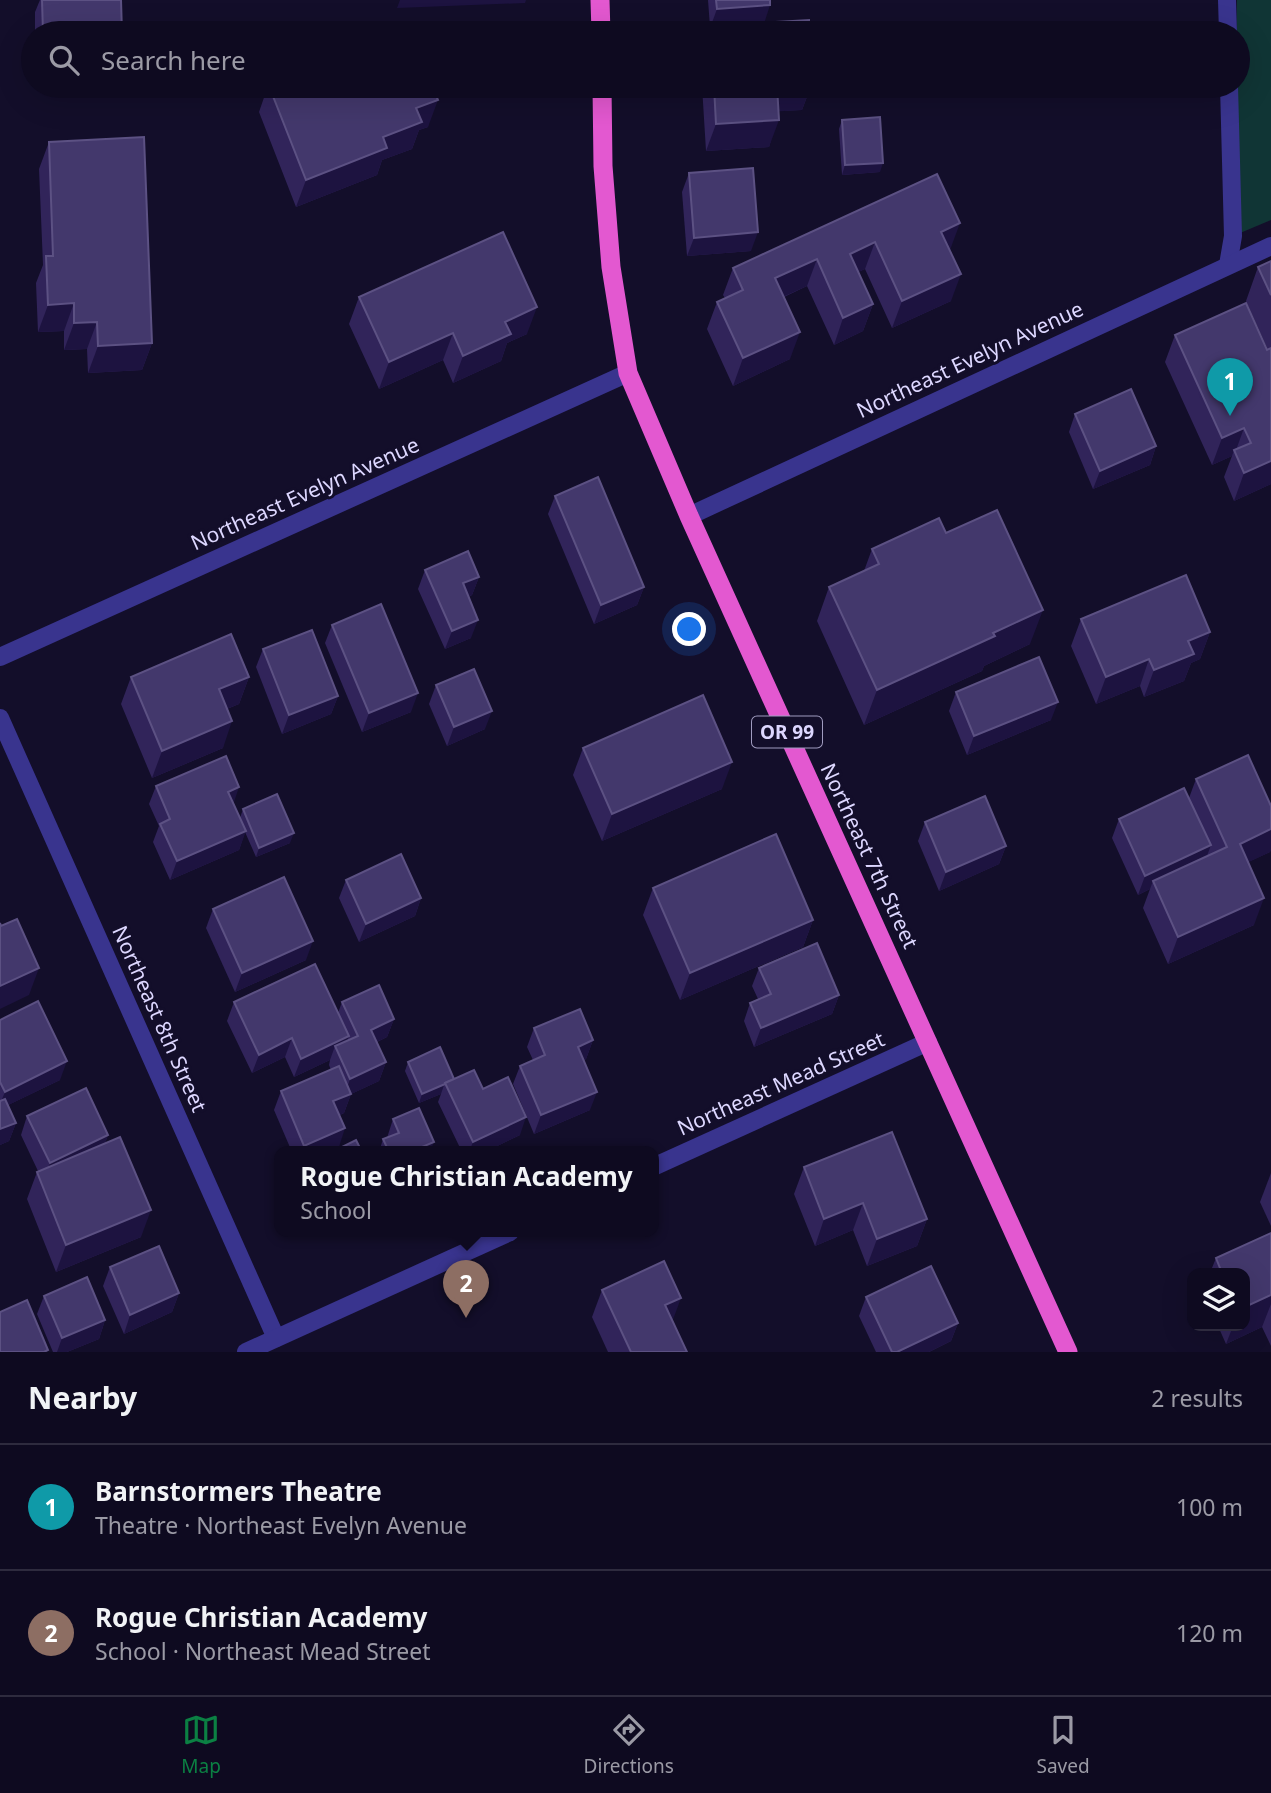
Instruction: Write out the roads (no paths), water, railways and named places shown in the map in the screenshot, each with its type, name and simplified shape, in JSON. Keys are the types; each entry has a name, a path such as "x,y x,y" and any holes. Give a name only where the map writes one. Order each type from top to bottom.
{"highway":[{"path":"600,0 601,21"},
{"name":"Northeast 7th Street","path":"602,98 603,166 611,267 628,373 689,516 1068,1352"}],"street":[{"path":"1227,0 1228,21"},
{"path":"1228,265 1233,236 1230,98"},
{"name":"Northeast Evelyn Avenue","path":"689,516 1271,246"},
{"name":"Northeast Evelyn Avenue","path":"0,657 628,373"},
{"name":"Northeast 8th Street","path":"0,718 276,1338"},
{"name":"Northeast Mead Street","path":"659,1164 928,1042"},
{"path":"246,1352 499,1237"}],"place":[{"name":"Barnstormers Theatre","path":"1230,416"},
{"name":"Rogue Christian Academy","path":"466,1318"}]}
